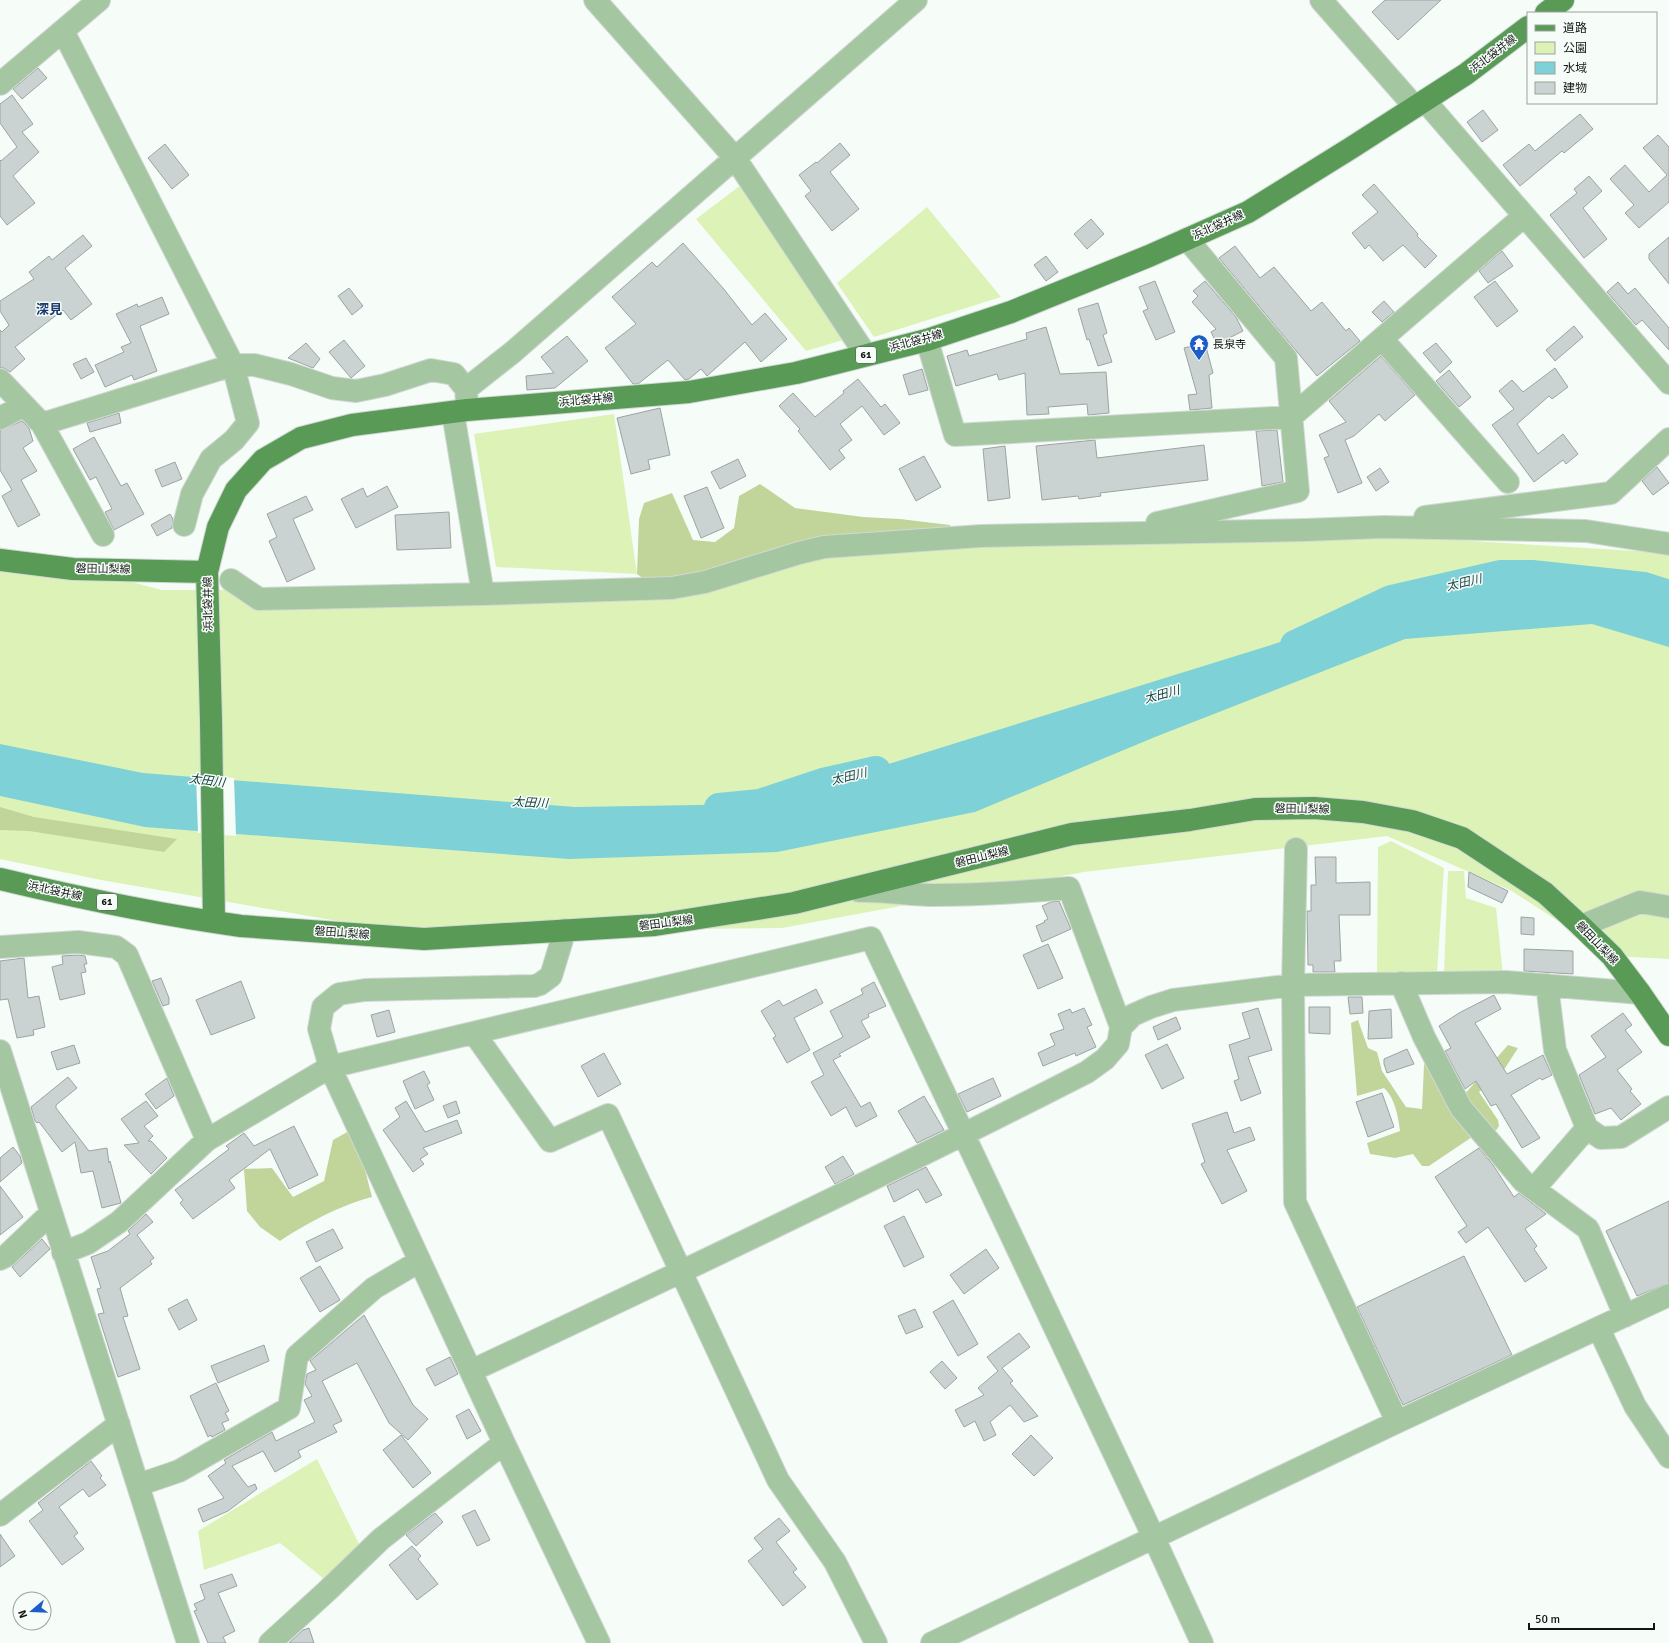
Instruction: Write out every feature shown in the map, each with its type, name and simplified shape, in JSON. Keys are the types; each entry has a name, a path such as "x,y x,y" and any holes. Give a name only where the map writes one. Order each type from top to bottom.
{"main road":[{"path":"1547,12 1563,0"},
{"name":"浜北袋井線","path":"0,879 57,892 214,922 207,572 218,527 236,490 262,460 301,438 352,425 462,404 689,392 796,373 927,340 1011,312 1149,256 1248,212 1466,74 1527,28"},
{"name":"磐田山梨線","path":"0,560 73,569 207,572"},
{"name":"磐田山梨線","path":"214,922 241,926 424,939 655,925 794,903 849,891 1072,834 1190,820 1255,809 1314,808 1363,812 1412,821 1462,838 1545,893 1581,926 1612,956 1640,993 1669,1036"}],"street":[{"path":"0,84 99,0"},
{"path":"595,0 735,158 866,355"},
{"path":"462,404 513,352 916,0"},
{"path":"1321,0 1524,216 1669,383"},
{"path":"63,31 233,365 248,423 234,440 211,459 192,494 184,525"},
{"path":"927,340 955,435 1291,417 1524,216"},
{"path":"1110,533 1298,491 1286,358 1187,239"},
{"path":"1382,339 1508,482"},
{"path":"42,424 233,365 254,365 291,374 332,388 356,391 385,385 431,370 454,374 462,404 483,594"},
{"path":"0,380 23,406 42,424 103,535"},
{"path":"0,418 23,406"},
{"path":"1383,527 1402,519 1611,493 1669,439"},
{"path":"231,580 259,599 672,588 705,582 799,553 824,547 981,536 1306,530 1383,527 1586,531 1669,544"},
{"path":"1296,849 1294,985 1295,1202 1397,1422"},
{"path":"471,1370 681,1273 963,1135 1087,1072 1105,1059 1118,1044 1121,1027 1069,888 992,894 933,895 882,890 849,891"},
{"path":"1581,926 1640,902 1669,907"},
{"path":"565,930 550,976 540,984 534,986 365,990 339,994 323,1007 319,1029 330,1067 504,1443 599,1643"},
{"path":"63,1253 88,1243 119,1222 207,1140 330,1067 728,974 871,938 1202,1643"},
{"path":"0,947 78,942 116,947 127,955 207,1140"},
{"path":"1121,1027 1133,1015 1150,1007 1174,1000 1294,985 1506,982 1640,993"},
{"path":"1401,983 1424,1037 1461,1108 1523,1181 1588,1229 1625,1316"},
{"path":"1547,985 1555,1050 1587,1128 1601,1138 1621,1137 1669,1107"},
{"path":"474,1033 550,1141 608,1115 778,1480 835,1562 876,1643"},
{"path":"0,1051 188,1643"},
{"path":"1534,1189 1587,1128"},
{"path":"0,1260 51,1213"},
{"path":"138,1485 179,1471 289,1408 297,1356 374,1288 420,1261"},
{"path":"932,1643 1397,1422 1669,1295"},
{"path":"1599,1329 1635,1406 1669,1457"},
{"path":"0,1515 119,1424"},
{"path":"270,1643 381,1539 504,1443"}],"green space":[{"path":"741,185 843,340 806,351 696,219"},
{"path":"927,207 1001,297 874,337 837,283"},
{"path":"614,414 637,574 496,567 474,434"},
{"path":"760,484 795,508 863,517 900,519 950,525 955,533 656,588 637,574 639,519 644,503 672,493 693,540 715,542 734,528 739,496"},
{"path":"1290,530 1669,553 1669,959 1612,956 1510,890 1387,836 1084,872 782,928 565,930 378,928 101,880 0,859 0,547 162,590 672,588 836,546"},
{"path":"0,807 34,817 177,839 164,852 29,831 0,830"},
{"path":"1391,841 1444,868 1437,973 1377,973 1378,847"},
{"path":"1448,871 1464,871 1466,898 1496,908 1503,974 1444,972"},
{"path":"1358,1020 1368,1048 1377,1052 1382,1071 1406,1107 1422,1109 1424,1065 1433,1043 1463,1096 1508,1045 1518,1048 1500,1076 1479,1092 1498,1120 1499,1126 1495,1132 1472,1137 1429,1166 1422,1166 1413,1154 1395,1158 1370,1154 1367,1143 1400,1131 1397,1113 1393,1102 1388,1092 1384,1088 1357,1096 1351,1023"},
{"path":"349,1131 363,1162 372,1197 349,1204 324,1215 280,1241 260,1227 247,1211 244,1169 272,1168 293,1197 324,1181 333,1140"},
{"path":"317,1459 361,1548 324,1579 280,1543 204,1570 198,1531"}],"water":[{"path":"1532,575 1644,587 1669,595 1669,647 1592,624 1405,639 1155,737 975,812 777,852 569,859 145,827 0,796 0,744 143,773 575,807 760,804 1332,626 1443,588"}],"pier":[{"path":"196,775 234,778 236,836 198,833"}],"building":[{"path":"1385,0 1441,0 1398,40 1372,12"},
{"path":"38,68 47,78 22,99 13,89"},
{"path":"12,95 33,124 22,132 39,152 13,176 35,203 7,225 0,216 0,160 1,161 17,147 0,123 0,104"},
{"path":"1483,110 1498,130 1482,142 1467,122"},
{"path":"1580,114 1593,129 1564,153 1562,151 1520,186 1503,165 1529,144 1535,151"},
{"path":"1658,135 1669,147 1669,202 1639,228 1625,213 1634,205 1610,179 1625,165 1649,192 1667,175 1643,148"},
{"path":"840,143 850,155 830,172 859,209 832,231 805,196 811,191 799,175 816,162 817,163"},
{"path":"165,144 189,175 172,189 148,158"},
{"path":"1589,176 1602,191 1583,208 1607,239 1584,258 1550,215 1577,193 1574,189"},
{"path":"1374,184 1418,234 1417,236 1437,256 1425,268 1403,245 1383,261 1369,245 1365,249 1352,233 1378,212 1362,195"},
{"path":"1091,219 1104,234 1087,249 1074,234"},
{"path":"83,235 92,246 65,268 92,304 71,320 63,310 15,347 25,359 10,372 4,368 0,368 0,330 2,332 9,325 0,311 0,301 34,279 29,272 49,256 52,260"},
{"path":"1669,237 1669,284 1649,259 1649,254"},
{"path":"683,243 723,288 752,325 765,313 787,339 761,362 745,342 707,376 701,369 689,379 685,380 668,360 638,384 633,384 605,348 636,324 612,297 652,262 657,267"},
{"path":"1235,246 1260,278 1274,267 1311,311 1322,302 1346,331 1349,328 1360,341 1317,376 1219,258"},
{"path":"1502,251 1513,266 1488,283 1479,271"},
{"path":"1046,256 1058,272 1046,281 1034,265"},
{"path":"1155,281 1175,332 1156,340 1143,311 1148,309 1139,287"},
{"path":"1205,281 1236,317 1243,331 1217,344 1211,332 1216,329 1192,302 1198,296 1193,291"},
{"path":"1495,281 1518,311 1497,327 1474,297"},
{"path":"1618,282 1628,294 1635,288 1669,328 1669,350 1642,320 1636,325 1607,292"},
{"path":"349,288 363,306 352,315 338,296"},
{"path":"162,297 169,314 140,326 157,371 134,380 132,375 105,387 95,365 124,352 121,347 131,343 116,314 137,304 138,307"},
{"path":"1384,301 1394,312 1382,322 1372,312"},
{"path":"1098,303 1107,333 1103,335 1112,362 1098,366 1089,339 1087,340 1078,309"},
{"path":"1574,326 1583,337 1555,361 1546,350"},
{"path":"1046,327 1060,374 1106,372 1109,413 1088,415 1087,404 1048,407 1049,414 1027,415 1025,373 999,380 997,374 956,386 947,356 967,350 969,356 1027,339 1026,333"},
{"path":"567,336 588,361 555,388 527,390 526,376 554,373 541,357"},
{"path":"344,340 365,366 351,378 329,352"},
{"path":"306,343 320,359 313,368 288,358"},
{"path":"1205,343 1213,373 1209,375 1212,408 1190,410 1188,395 1197,394 1184,348"},
{"path":"1436,343 1452,362 1440,373 1423,353"},
{"path":"1381,356 1415,395 1385,421 1379,414 1354,436 1345,440 1362,483 1338,493 1324,458 1329,456 1319,435 1346,422 1329,401"},
{"path":"86,358 94,372 81,379 73,364"},
{"path":"1555,368 1568,387 1552,399 1549,396 1517,424 1538,454 1563,434 1578,454 1566,464 1563,460 1534,482 1492,425 1514,409 1499,391 1512,380 1523,392"},
{"path":"922,369 928,390 909,395 903,375"},
{"path":"1449,370 1471,397 1459,407 1436,381"},
{"path":"858,379 881,407 885,404 900,423 884,435 862,406 840,424 852,440 839,450 845,458 830,470 798,431 800,429 779,406 793,393 815,417 844,393 843,391"},
{"path":"660,408 670,455 648,460 650,469 631,474 617,418"},
{"path":"119,413 121,423 90,432 87,423"},
{"path":"22,421 29,428 33,441 23,448 37,471 21,480 40,515 18,527 2,496 12,490 0,470 0,430"},
{"path":"1277,430 1283,482 1262,486 1256,431"},
{"path":"94,437 121,486 127,483 144,514 114,530 105,512 112,509 96,477 90,480 73,449"},
{"path":"1095,440 1097,458 1204,445 1208,480 1100,493 1101,496 1079,499 1078,496 1042,500 1036,446"},
{"path":"1005,446 1010,498 988,501 983,449"},
{"path":"924,456 941,487 916,501 899,469"},
{"path":"738,459 746,476 720,489 711,472"},
{"path":"175,462 182,479 162,487 155,470"},
{"path":"1657,467 1669,483 1653,495 1642,481"},
{"path":"1380,468 1389,482 1376,491 1367,477"},
{"path":"387,486 398,507 356,528 341,499 363,488 367,497"},
{"path":"707,487 724,528 701,538 684,496"},
{"path":"306,496 313,510 293,519 315,569 287,582 269,541 277,537 267,514"},
{"path":"449,512 451,548 397,550 395,515"},
{"path":"170,514 173,519 172,528 157,536 151,525"},
{"path":"1315,857 1336,857 1336,883 1370,882 1370,915 1339,915 1341,961 1334,961 1335,972 1313,972 1313,965 1308,965 1307,911 1311,911 1311,885 1316,885"},
{"path":"1469,872 1508,891 1502,903 1468,887"},
{"path":"1059,901 1071,929 1042,942 1036,926 1048,919 1042,906 1051,902"},
{"path":"1521,917 1534,918 1534,935 1521,934"},
{"path":"1048,944 1063,978 1038,989 1023,955"},
{"path":"1524,949 1573,951 1573,974 1524,971"},
{"path":"62,956 85,956 87,964 84,964 86,972 81,973 85,994 60,1000 52,967 63,964"},
{"path":"24,958 28,998 39,996 45,1027 33,1030 34,1035 17,1038 8,999 0,1000 0,961"},
{"path":"161,978 169,998 169,1004 163,1006 152,981"},
{"path":"241,981 255,1018 211,1035 196,1000"},
{"path":"874,982 886,1006 868,1014 869,1017 861,1021 870,1037 839,1054 841,1056 833,1060 861,1107 870,1102 877,1116 856,1127 846,1107 831,1116 811,1082 824,1075 813,1053 843,1037 830,1011 863,994 861,989"},
{"path":"816,989 823,1003 794,1018 810,1050 787,1063 773,1038 776,1036 761,1011 779,1000 783,1006"},
{"path":"1494,995 1501,1009 1475,1023 1507,1074 1543,1055 1552,1075 1542,1080 1540,1078 1511,1095 1540,1138 1522,1148 1496,1104 1491,1106 1476,1081 1465,1089 1445,1051 1451,1048 1439,1026 1459,1013"},
{"path":"1348,997 1362,997 1363,1013 1350,1014"},
{"path":"1309,1007 1330,1007 1330,1034 1309,1033"},
{"path":"1084,1008 1092,1025 1087,1027 1096,1047 1076,1056 1075,1053 1043,1066 1038,1053 1055,1045 1050,1034 1064,1029 1058,1014 1070,1009 1072,1013"},
{"path":"1258,1008 1272,1050 1248,1057 1261,1093 1241,1101 1234,1081 1239,1079 1229,1045 1250,1038 1242,1013"},
{"path":"1391,1009 1392,1038 1368,1039 1369,1011"},
{"path":"389,1010 395,1032 377,1037 371,1015"},
{"path":"1623,1013 1632,1025 1625,1030 1642,1052 1617,1070 1632,1089 1630,1091 1641,1104 1621,1120 1611,1108 1595,1114 1579,1075 1606,1057 1591,1036"},
{"path":"1176,1017 1181,1029 1158,1040 1153,1027"},
{"path":"1167,1044 1184,1078 1162,1089 1145,1055"},
{"path":"74,1045 80,1063 57,1070 51,1052"},
{"path":"1407,1049 1414,1064 1387,1073 1384,1059"},
{"path":"604,1053 621,1084 598,1097 581,1066"},
{"path":"424,1071 430,1083 427,1085 434,1100 415,1109 403,1081"},
{"path":"68,1077 77,1088 56,1105 56,1108 89,1151 107,1148 109,1163 110,1161 121,1203 102,1208 93,1171 81,1173 75,1142 62,1152 39,1122 37,1123 35,1121 31,1107"},
{"path":"167,1078 174,1096 156,1109 145,1094"},
{"path":"993,1078 1001,1096 967,1112 958,1094"},
{"path":"1382,1093 1394,1127 1368,1137 1356,1102"},
{"path":"924,1096 944,1130 917,1143 898,1111"},
{"path":"146,1101 158,1116 144,1126 153,1136 148,1141 151,1141 167,1158 151,1174 124,1145 139,1143 121,1119"},
{"path":"406,1101 425,1132 457,1120 462,1133 423,1148 428,1154 420,1159 424,1164 413,1172 383,1130 400,1117 395,1108"},
{"path":"456,1101 460,1113 448,1118 443,1106"},
{"path":"1227,1112 1234,1133 1250,1127 1255,1140 1227,1150 1247,1191 1222,1204 1201,1164 1205,1162 1192,1124"},
{"path":"294,1126 318,1175 289,1189 270,1149 229,1180 235,1188 193,1219 180,1203 183,1200 175,1190 229,1149 226,1146 244,1133 254,1146"},
{"path":"13,1147 20,1156 22,1163 0,1182 0,1158"},
{"path":"1479,1148 1493,1165 1514,1197 1519,1193 1546,1214 1525,1229 1537,1246 1534,1249 1547,1268 1525,1282 1488,1227 1466,1243 1458,1232 1467,1226 1435,1177"},
{"path":"843,1156 854,1174 835,1184 825,1167"},
{"path":"926,1167 942,1195 926,1203 918,1189 894,1202 887,1186"},
{"path":"0,1186 23,1217 0,1235"},
{"path":"1669,1201 1669,1283 1637,1296 1606,1231"},
{"path":"146,1214 153,1222 137,1235 154,1258 150,1261 152,1264 120,1288 128,1316 123,1317 140,1369 118,1377 98,1314 104,1313 97,1289 101,1288 91,1257 108,1251 130,1234 128,1231"},
{"path":"904,1216 924,1257 904,1267 884,1226"},
{"path":"333,1229 343,1248 316,1262 306,1242"},
{"path":"42,1239 50,1249 20,1277 12,1267"},
{"path":"986,1249 999,1268 964,1294 950,1275"},
{"path":"1464,1256 1512,1355 1403,1405 1357,1307"},
{"path":"320,1266 340,1300 320,1312 300,1278"},
{"path":"187,1299 197,1320 179,1330 168,1309"},
{"path":"953,1300 978,1344 958,1356 933,1312"},
{"path":"915,1309 923,1327 906,1334 898,1316"},
{"path":"364,1315 413,1405 428,1419 408,1440 389,1423 357,1363 322,1381 342,1421 333,1425 337,1432 298,1451 301,1457 275,1472 263,1451 232,1466 248,1487 255,1484 257,1489 228,1511 203,1522 198,1509 224,1498 208,1476 226,1463 224,1460 272,1432 276,1441 315,1422 304,1400 312,1396 305,1384 307,1374 316,1370 310,1361"},
{"path":"1019,1333 1030,1347 1002,1368 1013,1381 1010,1383 1038,1416 1024,1422 1010,1405 990,1422 996,1435 984,1441 975,1421 964,1427 955,1410 984,1395 978,1388 998,1371 987,1357"},
{"path":"264,1345 269,1361 218,1383 211,1366"},
{"path":"450,1357 458,1374 435,1386 426,1369"},
{"path":"942,1361 957,1378 945,1389 930,1372"},
{"path":"216,1383 229,1411 225,1413 229,1420 222,1423 225,1430 212,1437 211,1435 208,1437 190,1396"},
{"path":"469,1409 481,1431 467,1439 456,1416"},
{"path":"401,1435 431,1473 413,1488 383,1450"},
{"path":"1031,1435 1053,1458 1034,1476 1012,1454"},
{"path":"91,1461 102,1476 100,1478 106,1485 89,1497 83,1489 59,1507 78,1533 74,1536 84,1549 62,1565 29,1521 43,1510 38,1503"},
{"path":"475,1510 490,1540 477,1546 462,1516"},
{"path":"435,1513 443,1522 416,1546 406,1535"},
{"path":"779,1518 790,1531 776,1542 797,1569 793,1572 806,1587 783,1606 748,1561 763,1549 754,1538"},
{"path":"0,1534 15,1556 0,1567"},
{"path":"412,1546 421,1556 418,1559 438,1584 417,1600 389,1565"},
{"path":"232,1574 237,1586 218,1593 235,1631 223,1637 226,1643 208,1643 194,1611 197,1610 194,1604 205,1599 200,1585"},
{"path":"309,1628 314,1643 289,1643 303,1630"}],"waterway":[{"name":"太田川","path":"1295,645 1391,600 1500,575 1532,575 1644,587 1669,595"},
{"name":"太田川","path":"719,808 760,804 823,783 876,771"}],"place":[{"name":"長泉寺","path":"1199,361"}],"district":[{"name":"深見","path":"49,310"}]}
